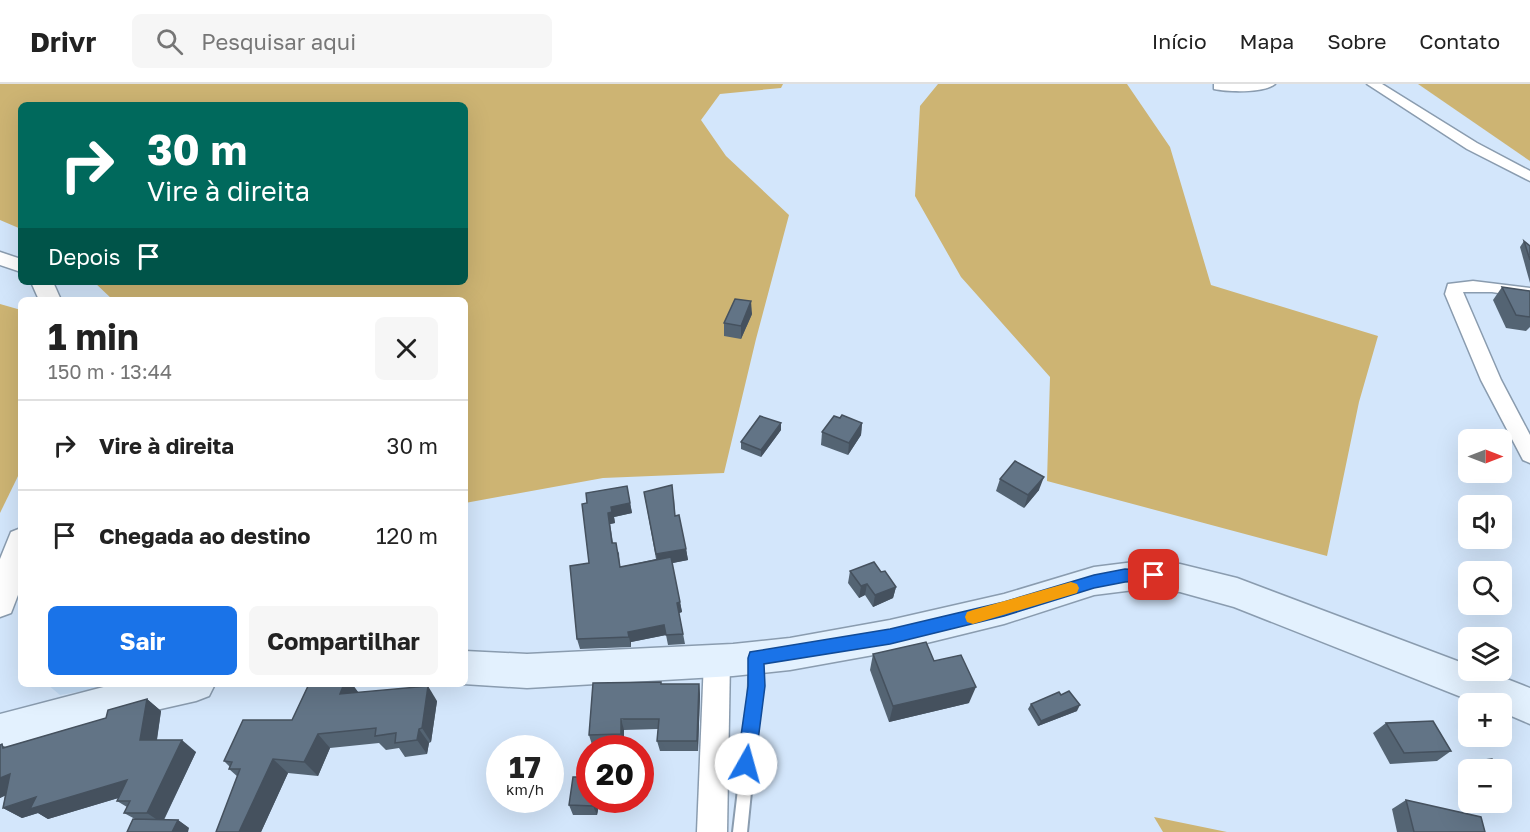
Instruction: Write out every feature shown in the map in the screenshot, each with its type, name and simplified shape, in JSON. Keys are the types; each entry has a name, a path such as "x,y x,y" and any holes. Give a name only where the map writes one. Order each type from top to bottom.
{"main road":[{"path":"468,668 527,671 756,658 890,636 995,612 1111,578 1162,576 1180,578 1237,593 1530,706"},
{"path":"0,733 81,709 182,687"}],"street":[{"path":"1219,86 1234,88 1269,84"},
{"path":"1372,84 1472,146 1530,177"},
{"path":"0,258 18,265"},
{"path":"1530,293 1494,287 1454,288 1454,294 1491,380 1530,455"},
{"path":"0,604 18,549"},
{"path":"712,832 717,660"}],"lane":[{"path":"740,832 757,686 756,658"}],"shaded area":[{"path":"0,84 783,84 781,88 720,94 701,120 726,156 789,215 724,473 603,478 468,502 468,297 110,297 97,285 468,285 468,102 18,102 18,228 0,220"},
{"path":"938,84 1127,84 1170,147 1211,285 1378,336 1359,402 1327,556 1047,481 1050,377 961,277 915,196 920,106"},
{"path":"1418,84 1530,84 1530,161"},
{"path":"0,304 18,309 18,476 0,513"},
{"path":"51,687 107,687 60,695"},
{"path":"1154,817 1227,832 1163,832"}],"building":[{"path":"1524,241 1530,246 1530,260"},
{"path":"1502,287 1530,291 1530,317 1516,315"},
{"path":"735,299 751,301 741,326 724,323"},
{"path":"842,415 862,423 849,443 822,432 834,416 840,418"},
{"path":"760,416 781,423 761,450 741,442"},
{"path":"1015,461 1044,477 1028,495 1000,479"},
{"path":"672,485 675,516 679,515 686,549 656,554 644,492"},
{"path":"627,486 630,503 611,507 612,512 608,513 612,543 616,543 620,567 671,557 680,602 677,603 683,634 666,635 664,625 628,632 629,637 577,639 570,566 589,563 582,504 587,503 586,493"},
{"path":"874,562 881,572 885,571 896,587 875,595 867,584 861,586 850,571"},
{"path":"926,642 934,661 961,655 976,687 893,706 873,654"},
{"path":"593,683 699,684 697,741 657,741 659,719 621,719 621,734 589,735"},
{"path":"308,687 343,687 340,694 428,687 422,728 419,729 417,740 395,743 396,733 375,736 376,728 318,734 304,762 273,759 239,832 216,832 240,769 229,769 232,762 224,761 243,720 292,720"},
{"path":"1069,691 1080,705 1041,721 1031,704 1059,692 1061,695"},
{"path":"147,699 140,740 182,740 147,813 124,813 130,801 117,801 127,780 30,809 36,797 3,808 10,774 0,778 0,745 2,744 3,748 106,718 108,710"},
{"path":"1433,721 1451,751 1404,753 1386,723"},
{"path":"573,777 576,777 576,805 569,805"},
{"path":"1406,800 1481,817 1485,832 1414,832"},
{"path":"133,819 178,820 172,832 127,832"}],"slow traffic":[{"path":"973,617 1071,588"}],"route":[{"path":"746,764 757,686 756,658 890,636 978,616 1094,581 1125,576 1154,575"}]}
